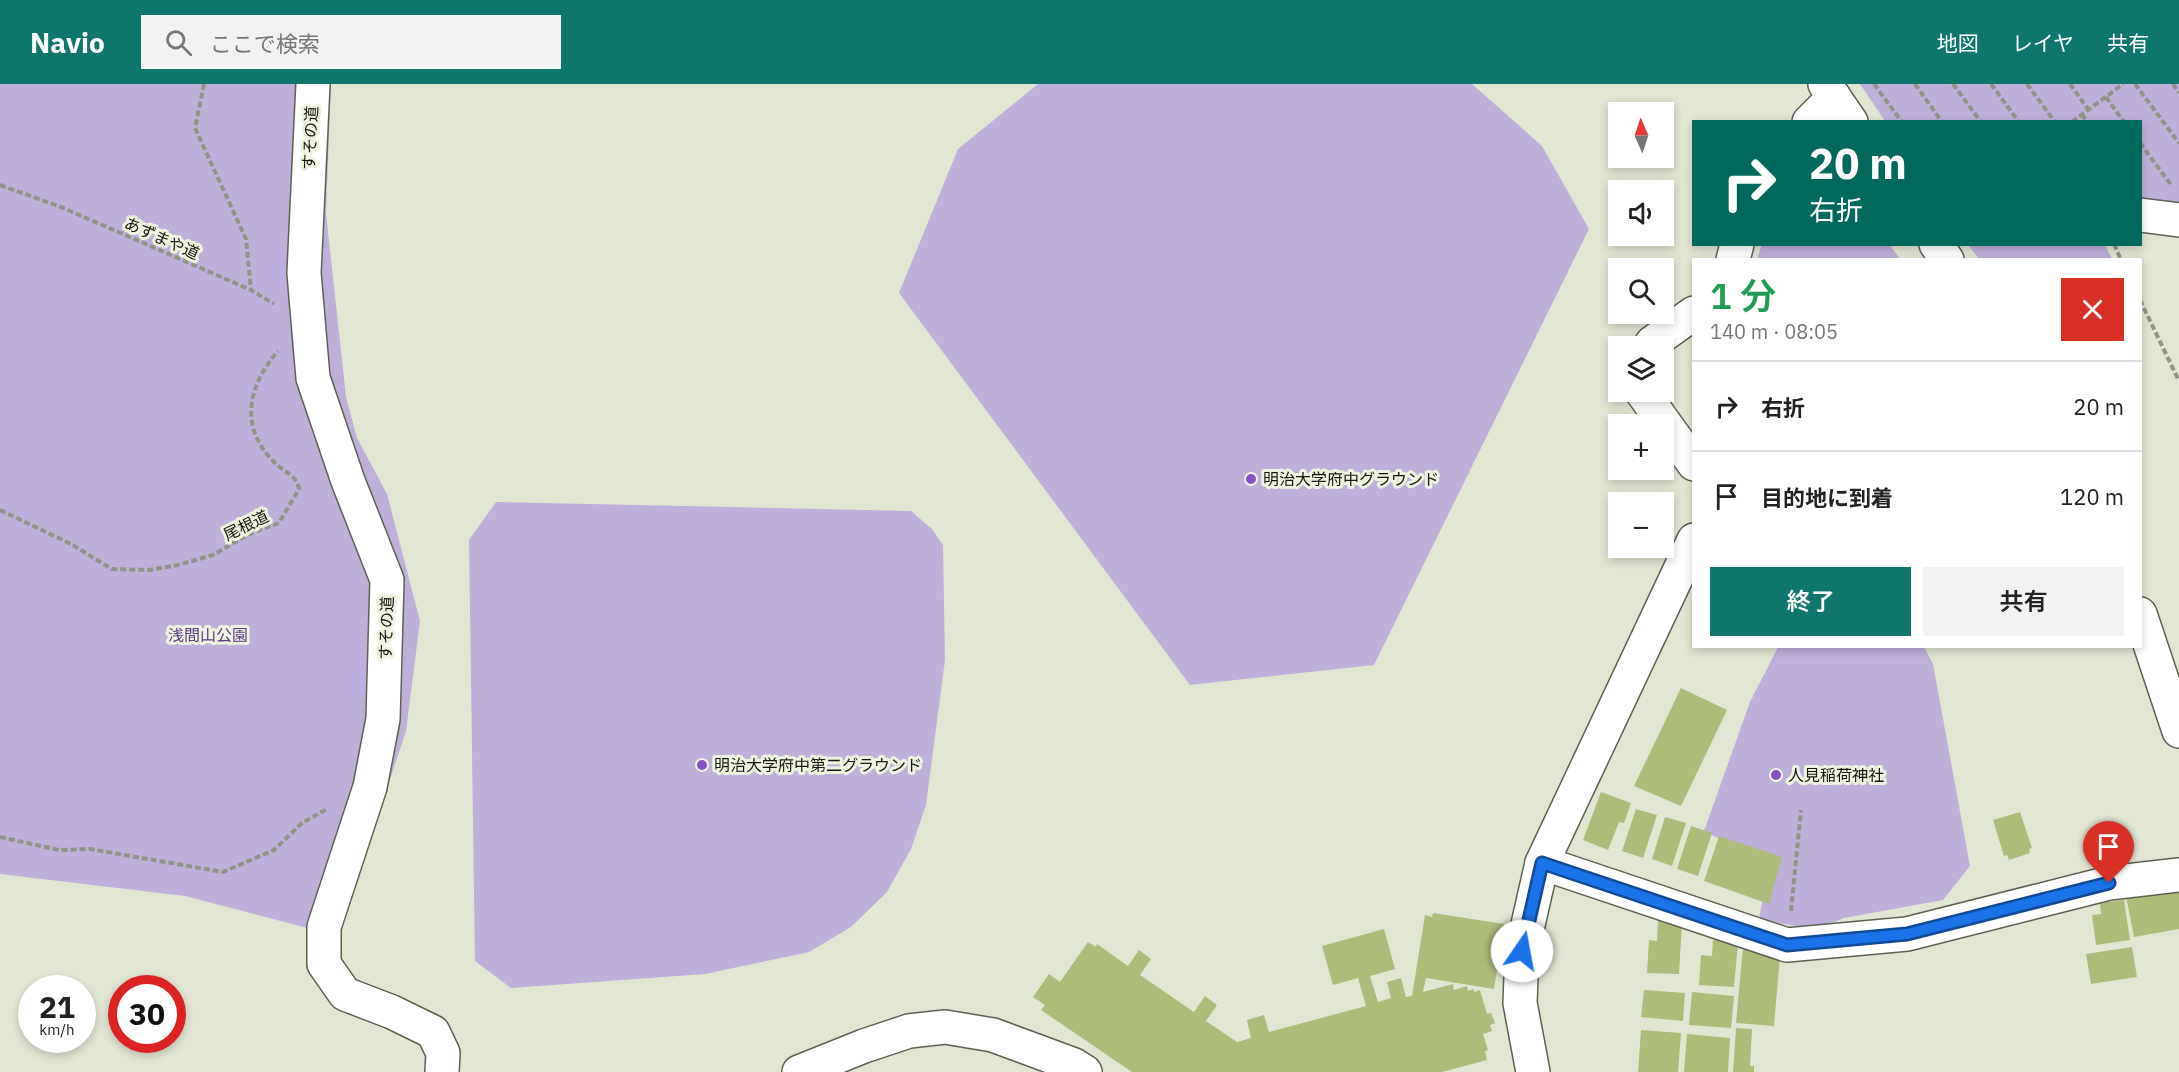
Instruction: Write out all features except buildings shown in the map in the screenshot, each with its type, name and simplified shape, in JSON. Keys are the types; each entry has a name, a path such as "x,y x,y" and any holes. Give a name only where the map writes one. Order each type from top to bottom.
{"street":[{"name":"すその道","path":"313,84 304,273 306,324 313,378 348,481 387,580 383,719 370,787 324,927 324,964 345,994 392,1012 433,1032 443,1053 442,1072"},
{"path":"1812,120 1836,101"},
{"path":"2142,215 2178,207"},
{"path":"1662,336 1692,314"},
{"path":"1649,402 1692,461"},
{"path":"1533,1072 1520,1003 1522,951 1542,863 1692,544"},
{"path":"2142,620 2179,731"},
{"path":"1542,863 1787,945 1907,934 2109,883 2179,875"},
{"path":"799,1072 864,1059 909,1031 945,1027 993,1035 1074,1065 1085,1072"}],"path":[{"path":"204,84 195,128 246,239 251,290"},
{"path":"1874,84 1901,120"},
{"path":"1915,84 1941,120"},
{"path":"1953,84 1980,120"},
{"path":"1991,84 2018,120"},
{"path":"2027,84 2054,120"},
{"path":"2070,84 2088,109"},
{"path":"2135,84 2179,143"},
{"path":"2173,84 2179,93"},
{"path":"2074,120 2120,85"},
{"path":"2106,97 2123,120"},
{"path":"2082,114 2086,120"},
{"path":"2142,146 2178,207"},
{"name":"あずまや道","path":"0,185 61,207 251,290 306,324"},
{"path":"2142,304 2179,381"},
{"name":"尾根道","path":"0,510 71,544 112,568 149,570 213,555 249,534 279,523 299,489 297,480 275,463 256,441 250,414 254,392 264,368 306,324"},
{"path":"0,837 59,850 90,849 223,873 274,850 302,823 370,787"},
{"path":"1787,945 1801,810"}],"green space":[{"name":"浅間山公園","path":"0,84 331,84 326,213 346,397 357,438 387,494 420,621 406,731 338,936 185,896 0,874"},
{"name":"明治大学府中グラウンド","path":"1038,84 1472,84 1542,146 1589,229 1374,665 1190,685 899,293 958,149"},
{"path":"1860,84 2179,84 2179,205 2142,199 2142,120 1884,120"},
{"path":"1761,246 1891,246 1899,258 1757,258"},
{"path":"1969,246 2106,246 2112,258 1978,258"},
{"name":"明治大学府中第二グラウンド","path":"496,502 911,511 932,529 943,545 945,660 926,805 911,849 887,892 851,927 809,952 705,974 511,988 475,961 469,540"},
{"path":"1777,648 1925,648 1933,664 1970,866 1943,900 1844,918 1815,930 1759,919 1769,864 1704,831 1750,702"}],"place":[{"name":"明治大学府中グラウンド","path":"1251,479"},
{"name":"明治大学府中第二グラウンド","path":"702,765"},
{"name":"人見稲荷神社","path":"1776,775"}],"route":[{"path":"1522,951 1542,863 1787,945 1907,934 2109,883"}]}
